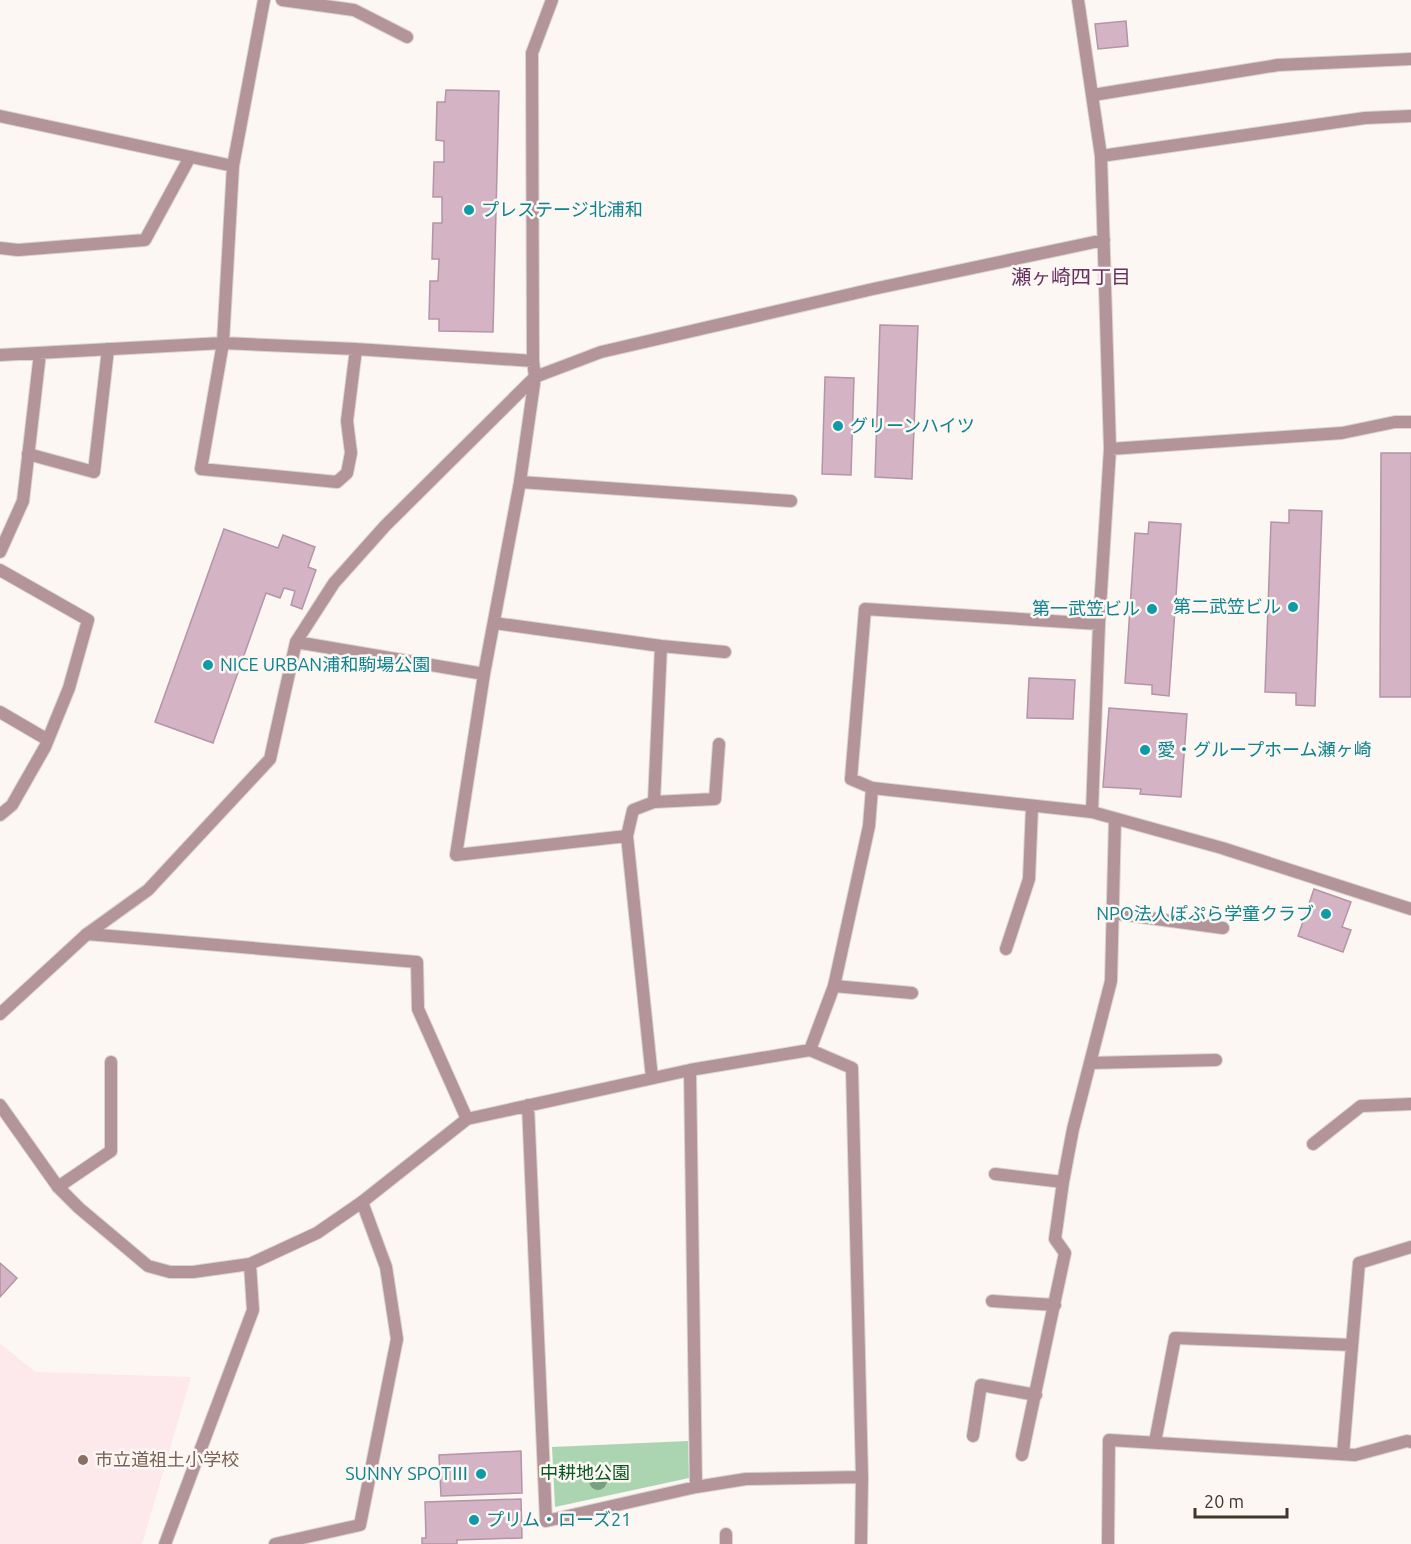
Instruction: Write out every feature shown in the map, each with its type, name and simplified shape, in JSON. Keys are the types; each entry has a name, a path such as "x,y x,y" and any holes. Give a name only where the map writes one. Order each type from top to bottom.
{"street":[{"path":"264,0 233,166 223,343 201,469 337,482 347,473 351,453 346,421 356,349"},
{"path":"282,0 354,10 407,37"},
{"path":"552,0 532,53 534,377 520,482 484,674 456,855 627,836"},
{"path":"1078,0 1101,156 1110,449 1099,624 1092,812"},
{"path":"1093,94 1278,65 1411,59"},
{"path":"1101,156 1365,118 1411,116"},
{"path":"0,117 233,166"},
{"path":"0,248 18,250 145,240 190,157"},
{"path":"0,1014 87,934 148,890 270,759 296,642 334,583 385,526 534,377 601,351 873,289 1104,240"},
{"path":"0,355 223,343 533,361"},
{"path":"28,454 94,472 108,349"},
{"path":"0,552 23,501 40,353"},
{"path":"1110,449 1342,433 1395,422 1411,422"},
{"path":"520,482 791,501"},
{"path":"0,570 88,620 69,688 48,740 12,805 0,815"},
{"path":"1099,624 865,609 851,779 872,788 1092,812 1222,848 1411,909"},
{"path":"494,623 661,646 725,652"},
{"path":"296,642 484,674"},
{"path":"654,802 661,646"},
{"path":"0,712 48,740"},
{"path":"652,1078 627,836 633,810 654,802 715,799 719,744"},
{"path":"810,1050 834,986 869,826 872,788"},
{"path":"1006,949 1029,879 1032,807"},
{"path":"1022,1455 1065,1253 1055,1239 1063,1182 1073,1129 1111,981 1115,819"},
{"path":"1112,914 1223,928"},
{"path":"87,934 417,962 418,1009 467,1119"},
{"path":"834,986 912,993"},
{"path":"0,1105 58,1187 79,1208 148,1266 170,1272 193,1272 250,1264 316,1233 362,1202 467,1119 690,1070 810,1050 852,1068 862,1477 861,1544"},
{"path":"1090,1063 1216,1060"},
{"path":"58,1187 111,1150 111,1062"},
{"path":"690,1070 696,1487"},
{"path":"1313,1144 1361,1106 1411,1104"},
{"path":"528,1106 546,1521 696,1487 746,1479 862,1477"},
{"path":"994,1174 1063,1182"},
{"path":"275,1544 360,1525 397,1339 386,1267 362,1202"},
{"path":"1343,1454 1359,1263 1411,1247"},
{"path":"165,1544 253,1310 250,1264"},
{"path":"992,1301 1055,1305"},
{"path":"1155,1442 1175,1338 1352,1345"},
{"path":"973,1436 981,1385 1036,1395"},
{"path":"1108,1544 1109,1440 1355,1455 1407,1441 1411,1442"}],"shaded area":[{"name":"市立道祖土小学校","path":"0,1343 35,1372 191,1377 142,1544 0,1544"}],"green space":[{"name":"中耕地公園","path":"688,1441 689,1478 555,1507 552,1447"}],"building":[{"path":"1126,21 1128,46 1098,49 1095,24"},
{"name":"プレステージ北浦和","path":"446,90 499,91 493,332 439,331 439,319 429,319 430,281 438,281 439,259 432,259 433,223 442,223 442,197 433,197 434,162 444,162 444,141 436,140 437,102 445,102"},
{"path":"880,325 918,326 912,479 875,477"},
{"name":"グリーンハイツ","path":"825,377 854,378 851,475 822,474"},
{"path":"1381,453 1411,453 1411,697 1380,697"},
{"name":"第二武笠ビル","path":"1289,510 1322,511 1315,706 1296,705 1296,693 1265,692 1271,522 1289,523"},
{"name":"第一武笠ビル","path":"1149,522 1181,524 1169,696 1152,694 1152,685 1125,683 1135,533 1148,534"},
{"name":"NICE URBAN浦和駒場公園","path":"224,529 278,548 283,535 315,547 308,567 316,570 302,609 291,605 295,591 284,588 280,598 266,593 213,743 155,722"},
{"path":"1029,678 1075,680 1073,719 1027,718"},
{"name":"愛・グループホーム瀬ヶ崎","path":"1109,708 1187,714 1181,797 1140,794 1141,789 1103,787"},
{"name":"NPO法人ぽぷら学童クラブ","path":"1314,889 1351,902 1342,927 1351,930 1343,952 1298,936"},
{"path":"0,1263 17,1278 0,1297"},
{"name":"SUNNY SPOTⅢ","path":"521,1451 522,1493 441,1496 439,1455"},
{"name":"プリム・ローズ21","path":"521,1499 522,1538 457,1540 457,1544 422,1544 422,1538 426,1538 425,1502"}],"place":[{"name":"プレステージ北浦和","path":"469,210"},
{"name":"グリーンハイツ","path":"838,426"},
{"name":"第二武笠ビル","path":"1293,607"},
{"name":"第一武笠ビル","path":"1152,609"},
{"name":"NICE URBAN浦和駒場公園","path":"208,665"},
{"name":"愛・グループホーム瀬ヶ崎","path":"1145,750"},
{"name":"NPO法人ぽぷら学童クラブ","path":"1326,914"},
{"name":"市立道祖土小学校","path":"83,1460"},
{"name":"SUNNY SPOTⅢ","path":"481,1474"},
{"name":"プリム・ローズ21","path":"474,1520"}],"district":[{"name":"瀬ヶ崎四丁目","path":"1071,277"}]}
